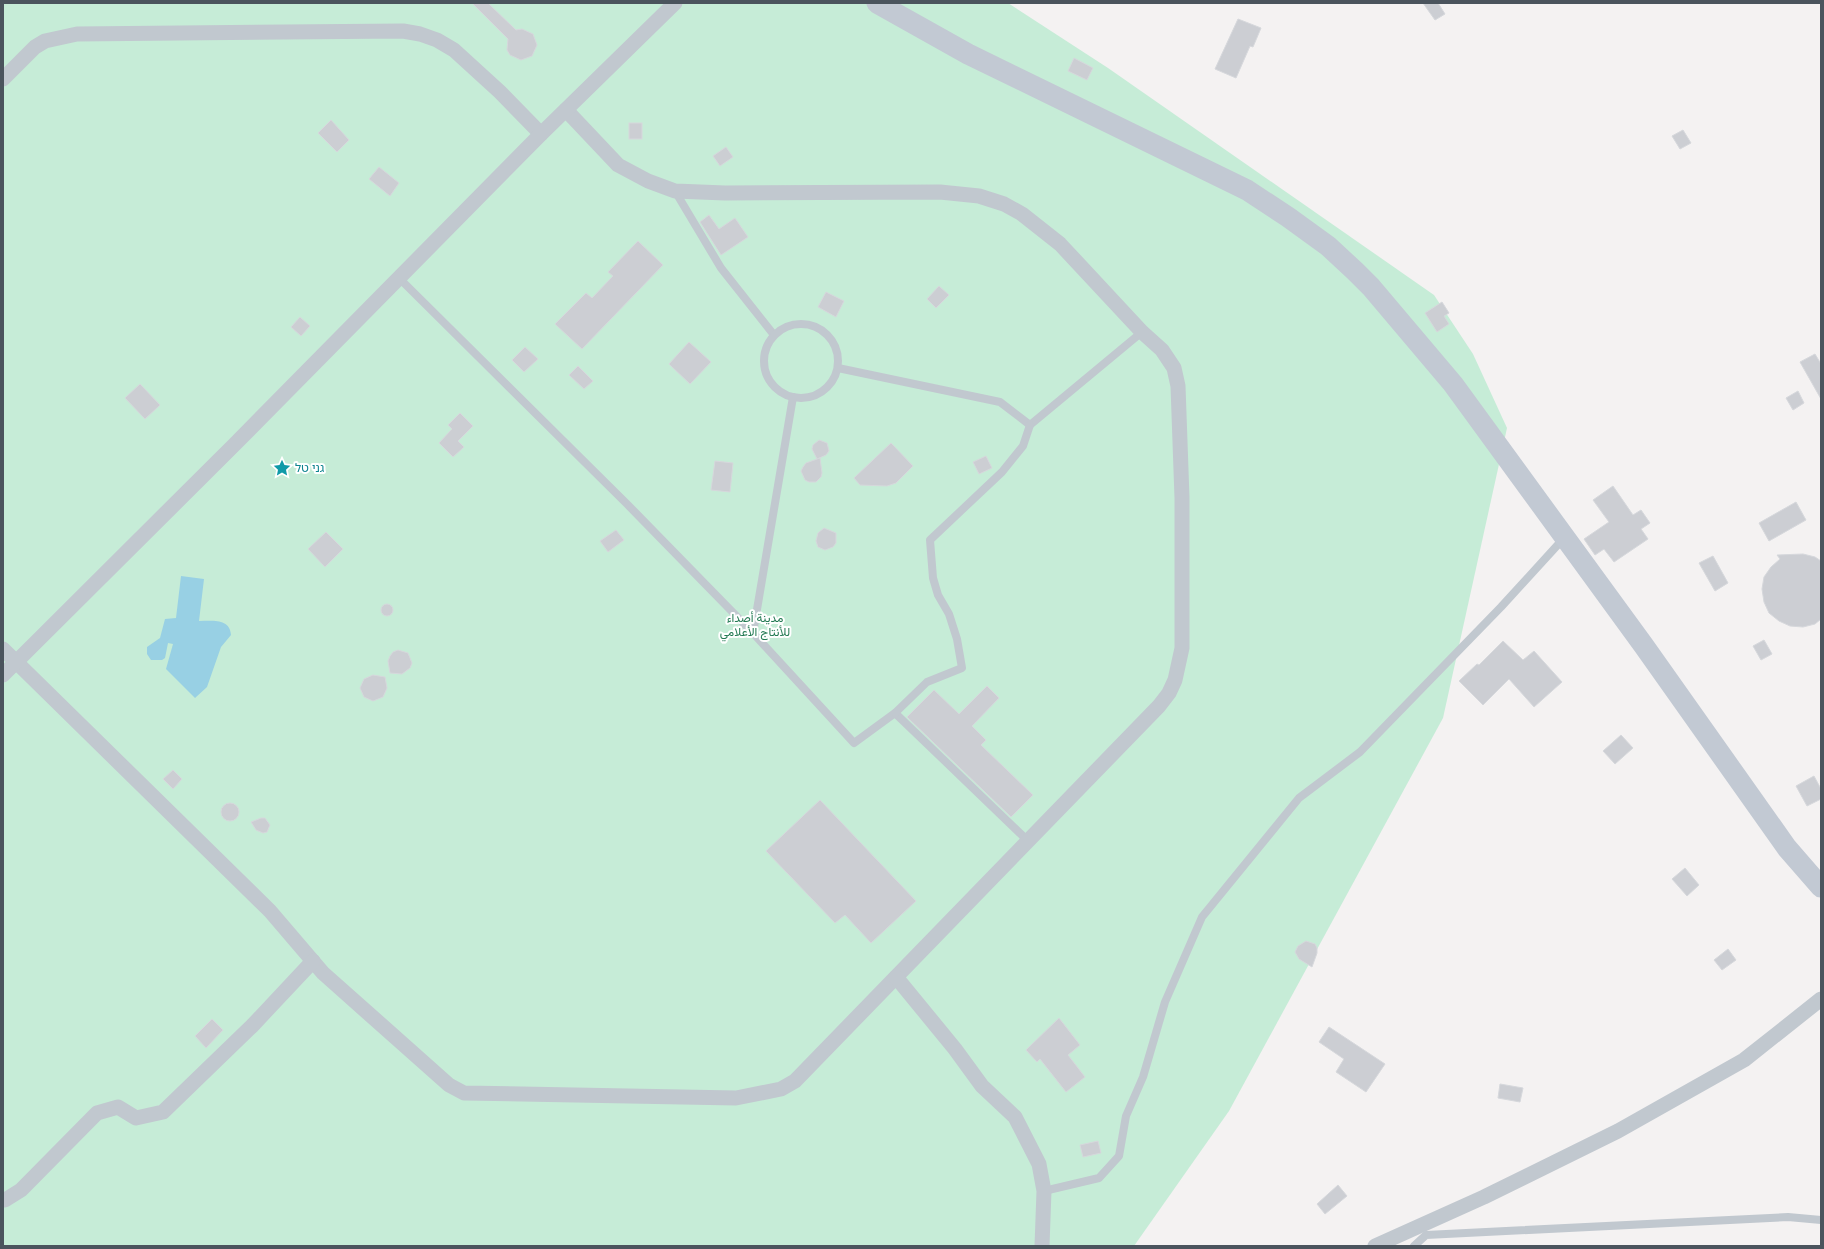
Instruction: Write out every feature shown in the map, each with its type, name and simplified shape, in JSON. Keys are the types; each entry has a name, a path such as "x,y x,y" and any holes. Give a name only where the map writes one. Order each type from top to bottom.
{"main road":[{"path":"878,3 968,54 1246,190 1288,217 1328,246 1371,287 1453,384 1565,537 1787,848 1821,887"}],"street":[{"path":"3,675 17,663 541,134 675,3"},
{"path":"3,79 35,47 45,41 77,34 403,31 420,34 437,40 454,50 500,92 541,134"},
{"path":"3,650 270,911 323,973 449,1085 464,1093 736,1098 780,1089 794,1081 1159,706 1169,693 1179,666 1182,648 1182,498 1178,386 1174,368 1162,350 1142,332 1060,244 1022,214 1004,204 979,196 940,192 725,193 675,191 618,165 566,110"},
{"path":"3,1200 21,1190 97,1112 118,1107 136,1118 163,1112 252,1026 314,961"},
{"path":"896,977 955,1049 982,1086 1015,1117 1039,1164 1044,1191 1042,1246"},
{"path":"1374,1246 1484,1197 1631,1123 1744,1060 1821,999"}],"lane":[{"path":"675,191 721,268 774,335"},
{"path":"399,278 627,504 753,633 854,742 895,713 927,682 962,668 957,639 949,614 938,595 933,578 930,540 1002,472 1023,446 1030,425 1142,332"},
{"path":"794,324 807,324 818,327 828,334 835,344 838,356 838,368 834,379 827,388 817,394 805,398 793,397 781,392 772,383 766,372 764,359 767,346 774,335 783,328 794,324"},
{"path":"838,368 1000,402 1030,425"},
{"path":"753,633 793,397"},
{"path":"1044,1191 1099,1178 1119,1156 1126,1116 1143,1077 1165,1002 1202,917 1299,798 1360,752 1501,607 1565,537"},
{"path":"895,713 1027,840"},
{"path":"1414,1246 1426,1235 1788,1217 1821,1220"}],"green space":[{"name":"مدينة أصداء للأنتاج الأعلامي","path":"3,3 1008,3 1108,68 1434,295 1473,354 1507,428 1443,718 1229,1111 1134,1246 3,1246"}],"water":[{"path":"181,576 204,579 199,621 215,621 224,623 230,630 231,635 221,647 207,687 195,698 166,669 173,644 168,643 165,658 162,660 151,660 147,654 147,647 160,638 165,619 176,618"}],"building":[{"path":"472,3 488,3 516,30 522,29 533,34 537,45 532,56 521,60 510,55 507,50 508,39"},
{"path":"1423,3 1438,3 1445,14 1435,20"},
{"path":"1238,19 1261,28 1253,47 1250,46 1236,78 1215,69"},
{"path":"1074,58 1093,68 1087,80 1068,71"},
{"path":"331,120 349,140 337,152 318,133"},
{"path":"629,123 642,123 642,139 629,139"},
{"path":"1683,130 1691,143 1680,149 1672,136"},
{"path":"726,147 733,157 720,166 713,156"},
{"path":"379,167 399,183 390,196 369,179"},
{"path":"709,215 719,229 735,218 748,237 721,255 700,222"},
{"path":"638,241 663,265 582,349 555,324 586,293 592,298 613,276 608,272"},
{"path":"939,286 949,295 936,308 927,299"},
{"path":"826,292 844,301 836,317 818,307"},
{"path":"1442,302 1449,313 1444,316 1449,324 1437,332 1425,313"},
{"path":"300,317 310,326 301,336 291,327"},
{"path":"689,342 711,362 690,384 669,364"},
{"path":"525,347 538,359 524,372 512,360"},
{"path":"1815,354 1821,364 1821,399 1800,362"},
{"path":"578,366 593,381 584,389 569,375"},
{"path":"140,384 160,405 145,419 125,398"},
{"path":"1798,391 1804,403 1793,410 1786,398"},
{"path":"460,413 473,426 458,441 464,447 453,457 439,443 452,429 448,425"},
{"path":"819,440 827,443 829,451 826,455 817,459 812,449 813,445"},
{"path":"891,443 913,466 896,483 887,486 860,485 854,478"},
{"path":"986,456 992,468 979,474 973,462"},
{"path":"820,458 822,473 821,477 816,482 809,482 805,480 801,471 803,467 806,463"},
{"path":"715,461 733,463 730,492 711,490"},
{"path":"1613,486 1633,515 1641,510 1650,523 1641,529 1648,539 1614,562 1604,549 1595,555 1584,539 1609,522 1593,500"},
{"path":"1796,502 1806,520 1769,541 1759,523"},
{"path":"824,528 836,533 836,543 833,547 825,550 818,547 816,541 818,533"},
{"path":"616,530 624,540 608,552 600,541"},
{"path":"326,532 343,549 325,567 308,549"},
{"path":"1803,554 1815,557 1821,561 1821,619 1815,624 1803,627 1790,626 1779,621 1769,613 1764,602 1762,589 1764,577 1771,567 1780,559 1777,555"},
{"path":"1713,556 1728,583 1715,591 1699,563"},
{"path":"385,604 389,604 393,610 389,616 385,616 381,612 381,608"},
{"path":"1764,640 1772,654 1761,660 1753,646"},
{"path":"1503,641 1523,660 1534,651 1562,682 1534,707 1509,679 1483,705 1459,681 1477,664 1479,665"},
{"path":"398,650 408,653 412,663 410,668 402,674 390,673 388,661 393,652"},
{"path":"373,675 385,677 387,688 383,697 373,701 364,697 360,688 364,679"},
{"path":"987,686 999,698 972,726 986,740 981,745 1033,795 1011,817 907,717 934,690 959,714"},
{"path":"1621,735 1633,748 1615,764 1603,751"},
{"path":"173,770 182,779 173,789 163,779"},
{"path":"1814,776 1821,789 1821,799 1807,806 1796,786"},
{"path":"820,800 916,901 871,943 845,915 835,923 766,851"},
{"path":"230,803 236,806 239,812 236,818 230,821 224,818 221,812 224,806"},
{"path":"265,818 270,825 267,832 263,833 256,830 251,822"},
{"path":"1685,868 1699,885 1687,896 1672,879"},
{"path":"1306,941 1315,944 1317,948 1317,953 1312,967 1299,959 1295,952 1298,946"},
{"path":"1728,949 1736,960 1722,970 1714,960"},
{"path":"1059,1018 1080,1045 1068,1055 1085,1077 1066,1092 1040,1059 1037,1062 1026,1050"},
{"path":"212,1019 223,1030 206,1048 195,1036"},
{"path":"1329,1027 1385,1064 1366,1092 1336,1072 1344,1059 1319,1042"},
{"path":"1500,1084 1523,1088 1520,1102 1498,1098"},
{"path":"1098,1141 1101,1153 1083,1157 1080,1145"},
{"path":"1338,1185 1347,1196 1325,1214 1317,1204"}],"place":[{"name":"גני טל","path":"282,468"}]}
